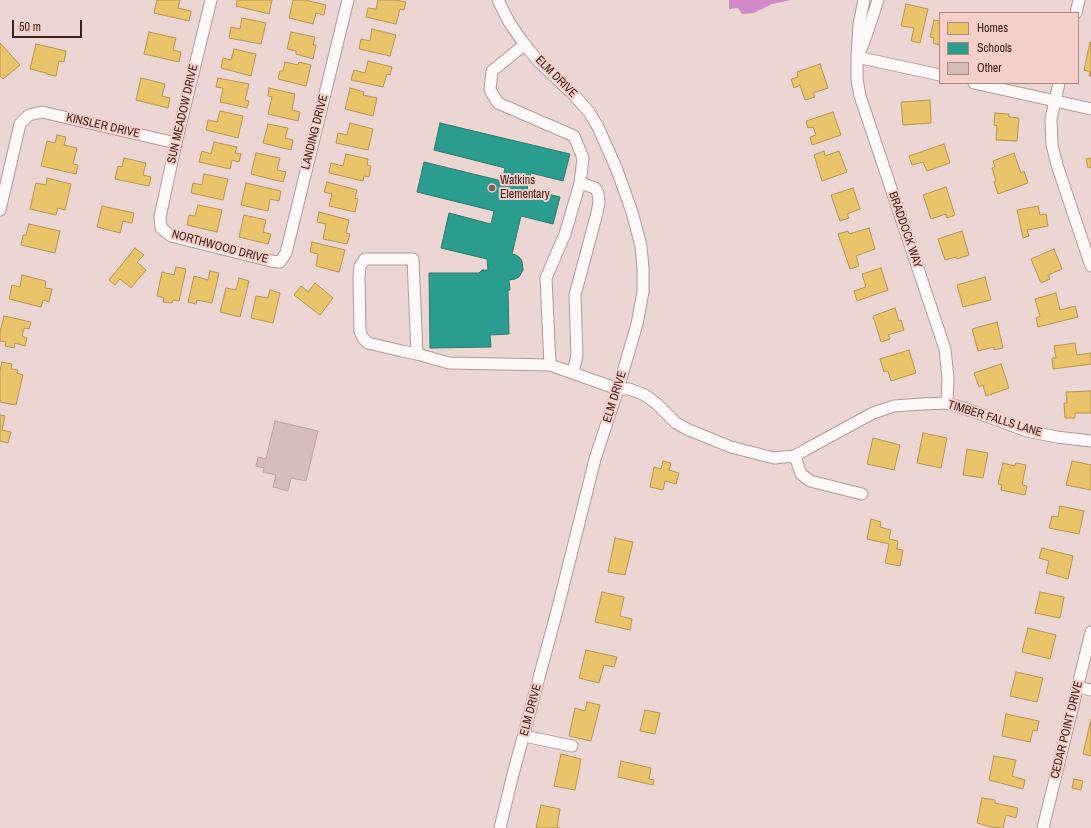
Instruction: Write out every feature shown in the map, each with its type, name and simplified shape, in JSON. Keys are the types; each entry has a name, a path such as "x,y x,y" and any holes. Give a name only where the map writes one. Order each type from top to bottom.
{"street":[{"name":"SUN MEADOW DRIVE","path":"161,228 160,217 176,143 211,0"},
{"name":"LANDING DRIVE","path":"280,262 286,253 348,0"},
{"name":"ELM DRIVE","path":"498,0 508,22 524,45 539,62 574,95 589,112 598,127 614,163 632,212 641,246 643,268 643,292 637,324 595,459 500,828"},
{"name":"BRADDOCK WAY","path":"864,0 859,24 857,57 857,79 860,96 945,348 948,378 947,403"},
{"name":"BRADDOCK WAY","path":"857,57 878,0"},
{"path":"1076,12 1079,0"},
{"path":"524,45 492,71 490,90 498,103 574,136 583,158 580,183 565,234 546,278 550,365"},
{"path":"857,57 939,75"},
{"path":"978,84 1091,109"},
{"path":"1059,84 1051,119 1052,145 1057,165 1091,266"},
{"name":"KINSLER DRIVE","path":"0,210 20,124 29,115 42,112 176,143"},
{"path":"573,373 577,355 575,295 599,202 598,193 594,188 580,183"},
{"name":"NORTHWOOD DRIVE","path":"161,228 171,236 280,262"},
{"name":"TIMBER FALLS LANE","path":"417,354 413,259 365,259 360,266 358,277 360,331 363,338 368,343 449,363 550,365 618,389 630,388 645,395 658,404 676,423 689,430 731,447 774,458 795,456 873,413 894,406 947,403 1027,431 1057,437 1091,441"},
{"path":"795,456 801,474 810,481 862,494"},
{"name":"CEDAR POINT DRIVE","path":"1043,828 1091,632"},
{"path":"1077,687 1091,690"},
{"path":"524,736 572,746"}],"shaded area":[{"path":"729,0 791,0 772,4 754,13 742,14 738,8 729,9"}],"building: Homes":[{"path":"157,0 180,0 178,8 191,11 189,21 154,13"},
{"path":"237,0 272,0 269,14 236,6"},
{"path":"293,0 305,0 326,5 324,15 316,13 313,24 289,18"},
{"path":"378,0 395,0 406,2 404,10 400,9 396,24 366,17 368,8 376,9"},
{"path":"906,4 928,9 920,43 911,41 914,28 901,26"},
{"path":"242,18 266,23 261,44 229,38 231,27 240,29"},
{"path":"934,20 939,21 939,45 933,43 934,38 930,37"},
{"path":"372,29 396,35 390,56 359,49 361,39 370,41"},
{"path":"149,32 176,38 173,50 181,52 179,62 144,54"},
{"path":"291,32 315,37 313,45 316,45 313,59 296,54 296,51 287,49"},
{"path":"1090,42 1091,76 1089,76 1090,72 1084,70"},
{"path":"0,43 20,65 3,79 0,76"},
{"path":"36,44 66,51 64,62 59,61 56,76 30,69"},
{"path":"234,49 256,54 251,76 221,68 223,58 231,60"},
{"path":"368,61 392,67 390,75 387,74 383,87 351,80 354,70 365,73"},
{"path":"285,62 298,65 299,62 311,65 306,86 278,79 280,71 283,71"},
{"path":"820,64 828,88 813,93 815,97 805,100 800,85 794,88 791,79 798,77 797,72"},
{"path":"141,78 165,84 162,96 170,98 168,108 136,100"},
{"path":"218,78 249,84 245,100 249,101 247,108 220,102 223,88 216,87"},
{"path":"269,88 295,94 292,110 300,112 298,121 268,114 272,97 268,96"},
{"path":"350,88 364,92 363,95 377,98 373,116 345,109"},
{"path":"930,100 931,123 903,125 901,102"},
{"path":"220,111 243,116 238,138 206,130 208,120 217,122"},
{"path":"833,112 841,135 812,145 810,137 816,135 813,127 808,128 806,121"},
{"path":"995,113 1009,114 1009,117 1019,118 1017,141 996,140 997,126 994,125"},
{"path":"350,123 373,129 368,150 336,143 338,133 347,135"},
{"path":"268,124 288,128 285,138 293,140 291,150 263,143"},
{"path":"57,135 66,137 64,145 77,148 73,164 78,165 76,174 41,166 47,141 55,143"},
{"path":"214,142 237,147 235,153 241,154 239,162 232,160 230,169 199,162 202,151 211,154"},
{"path":"944,144 950,163 927,171 923,162 912,165 909,156"},
{"path":"824,151 825,156 839,151 847,172 822,181 814,155"},
{"path":"256,153 280,158 277,170 286,172 283,182 251,174"},
{"path":"1014,153 1021,173 1024,171 1028,183 998,194 994,182 996,181 992,168 995,167 993,161"},
{"path":"346,154 368,159 367,165 371,166 369,177 364,176 363,181 329,173 331,163 343,166"},
{"path":"124,158 146,163 143,175 151,177 149,186 115,179 118,166 122,167"},
{"path":"1091,158 1091,167 1088,168 1086,159"},
{"path":"204,174 228,179 223,200 191,193 193,183 202,185"},
{"path":"47,178 71,184 65,210 58,208 56,215 30,209 36,183 46,185"},
{"path":"327,182 357,190 355,198 358,199 355,212 329,206 332,194 324,192"},
{"path":"246,183 281,191 279,201 270,199 268,211 241,205"},
{"path":"946,187 955,215 947,218 946,214 931,219 923,195"},
{"path":"853,188 860,209 847,214 849,218 840,221 831,195"},
{"path":"198,205 222,210 217,232 187,225 189,215 195,216"},
{"path":"102,206 134,213 132,223 123,221 120,233 97,227"},
{"path":"1038,206 1040,215 1046,214 1048,226 1027,230 1029,236 1023,238 1017,210"},
{"path":"319,212 349,220 346,233 350,234 347,244 323,239 326,224 317,222"},
{"path":"244,215 266,220 263,232 271,234 268,244 239,237"},
{"path":"29,224 60,231 55,253 21,245 23,235 26,235"},
{"path":"869,228 875,249 856,256 859,266 850,269 838,234 848,231 849,234"},
{"path":"962,231 969,255 957,259 956,257 945,260 938,239"},
{"path":"312,242 345,250 339,272 316,266 318,254 310,252"},
{"path":"135,248 144,255 137,262 146,270 131,288 120,279 115,285 109,280"},
{"path":"1054,249 1062,269 1048,275 1050,279 1041,283 1031,259"},
{"path":"176,267 186,269 179,301 173,300 172,303 163,302 164,298 157,296 162,272 174,275"},
{"path":"881,268 888,290 857,301 854,291 866,287 862,274"},
{"path":"210,271 219,273 212,303 197,300 196,304 188,302 194,276 208,280"},
{"path":"22,275 46,281 45,288 52,289 49,302 43,300 41,307 9,299 12,285 20,287"},
{"path":"985,277 991,300 963,307 957,285"},
{"path":"239,278 249,281 240,317 220,312 226,288 236,290"},
{"path":"315,283 333,298 320,315 294,295 301,286 308,292"},
{"path":"270,290 280,293 273,323 251,318 256,296 268,298"},
{"path":"1056,293 1060,310 1075,306 1078,317 1038,327 1036,318 1040,316 1035,299"},
{"path":"895,308 899,321 901,320 904,330 888,335 890,339 881,342 873,316"},
{"path":"4,316 31,322 29,329 24,328 22,336 27,338 25,346 15,343 14,348 5,346 6,342 0,341 0,332"},
{"path":"997,322 1003,348 994,350 994,347 978,351 972,329"},
{"path":"1075,343 1077,355 1091,353 1091,364 1053,369 1052,358 1056,358 1054,346"},
{"path":"909,350 916,373 891,381 888,371 884,372 880,359"},
{"path":"2,362 12,364 11,369 18,370 17,373 23,375 16,405 0,402 0,370"},
{"path":"1001,364 1009,388 986,396 983,385 979,387 974,373"},
{"path":"1091,391 1091,413 1075,413 1075,418 1065,418 1064,403 1067,403 1066,392"},
{"path":"0,415 5,416 2,430 11,432 8,443 0,441"},
{"path":"923,433 947,438 941,468 917,463"},
{"path":"873,438 900,445 894,470 867,464"},
{"path":"967,449 988,453 983,478 963,475"},
{"path":"663,461 671,463 669,470 679,473 676,484 665,481 663,490 650,487 654,467 661,469"},
{"path":"1072,461 1091,465 1091,490 1066,485"},
{"path":"1003,463 1015,466 1016,463 1026,465 1022,485 1027,486 1025,495 1001,490 1002,485 998,484"},
{"path":"1060,506 1084,511 1079,534 1049,528 1052,516 1058,517"},
{"path":"871,519 881,522 880,527 891,530 889,539 898,541 897,549 903,550 900,566 885,563 889,544 867,539"},
{"path":"615,538 633,542 625,575 608,572"},
{"path":"1042,548 1073,556 1068,579 1046,573 1049,561 1039,558"},
{"path":"602,592 624,597 620,616 632,619 630,630 595,622"},
{"path":"1040,592 1064,597 1060,618 1035,613"},
{"path":"1028,628 1056,635 1050,659 1022,652"},
{"path":"586,650 617,657 614,667 604,665 599,683 579,678"},
{"path":"1016,672 1043,678 1037,702 1010,696"},
{"path":"587,702 600,705 591,741 569,736 575,708 585,711"},
{"path":"645,710 660,713 655,734 640,731"},
{"path":"1006,714 1039,721 1037,731 1033,730 1030,742 1002,736"},
{"path":"1091,719 1091,756 1083,754"},
{"path":"561,754 581,759 575,790 554,786"},
{"path":"994,756 1016,760 1012,776 1025,780 1023,789 989,780"},
{"path":"621,761 651,768 649,779 654,780 653,785 618,777"},
{"path":"1074,779 1083,781 1081,790 1072,788"},
{"path":"982,798 995,800 995,803 1018,808 1016,818 1006,815 1003,828 995,828 977,823"},
{"path":"541,805 560,809 557,827 560,828 536,828"}],"building: Schools":[{"path":"440,123 570,154 563,181 531,173 527,189 560,197 553,224 521,216 512,254 520,258 522,261 523,270 519,277 509,280 509,334 490,335 491,347 430,348 429,273 479,273 482,270 488,270 487,259 441,248 449,213 491,224 494,211 417,192 424,162 502,181 505,168 434,150"}],"building: Other":[{"path":"275,421 318,431 306,481 291,478 288,491 273,487 276,475 263,472 264,468 256,466 258,457 266,459"}],"place":[{"name":"Watkins Elementary","path":"492,188"}]}
